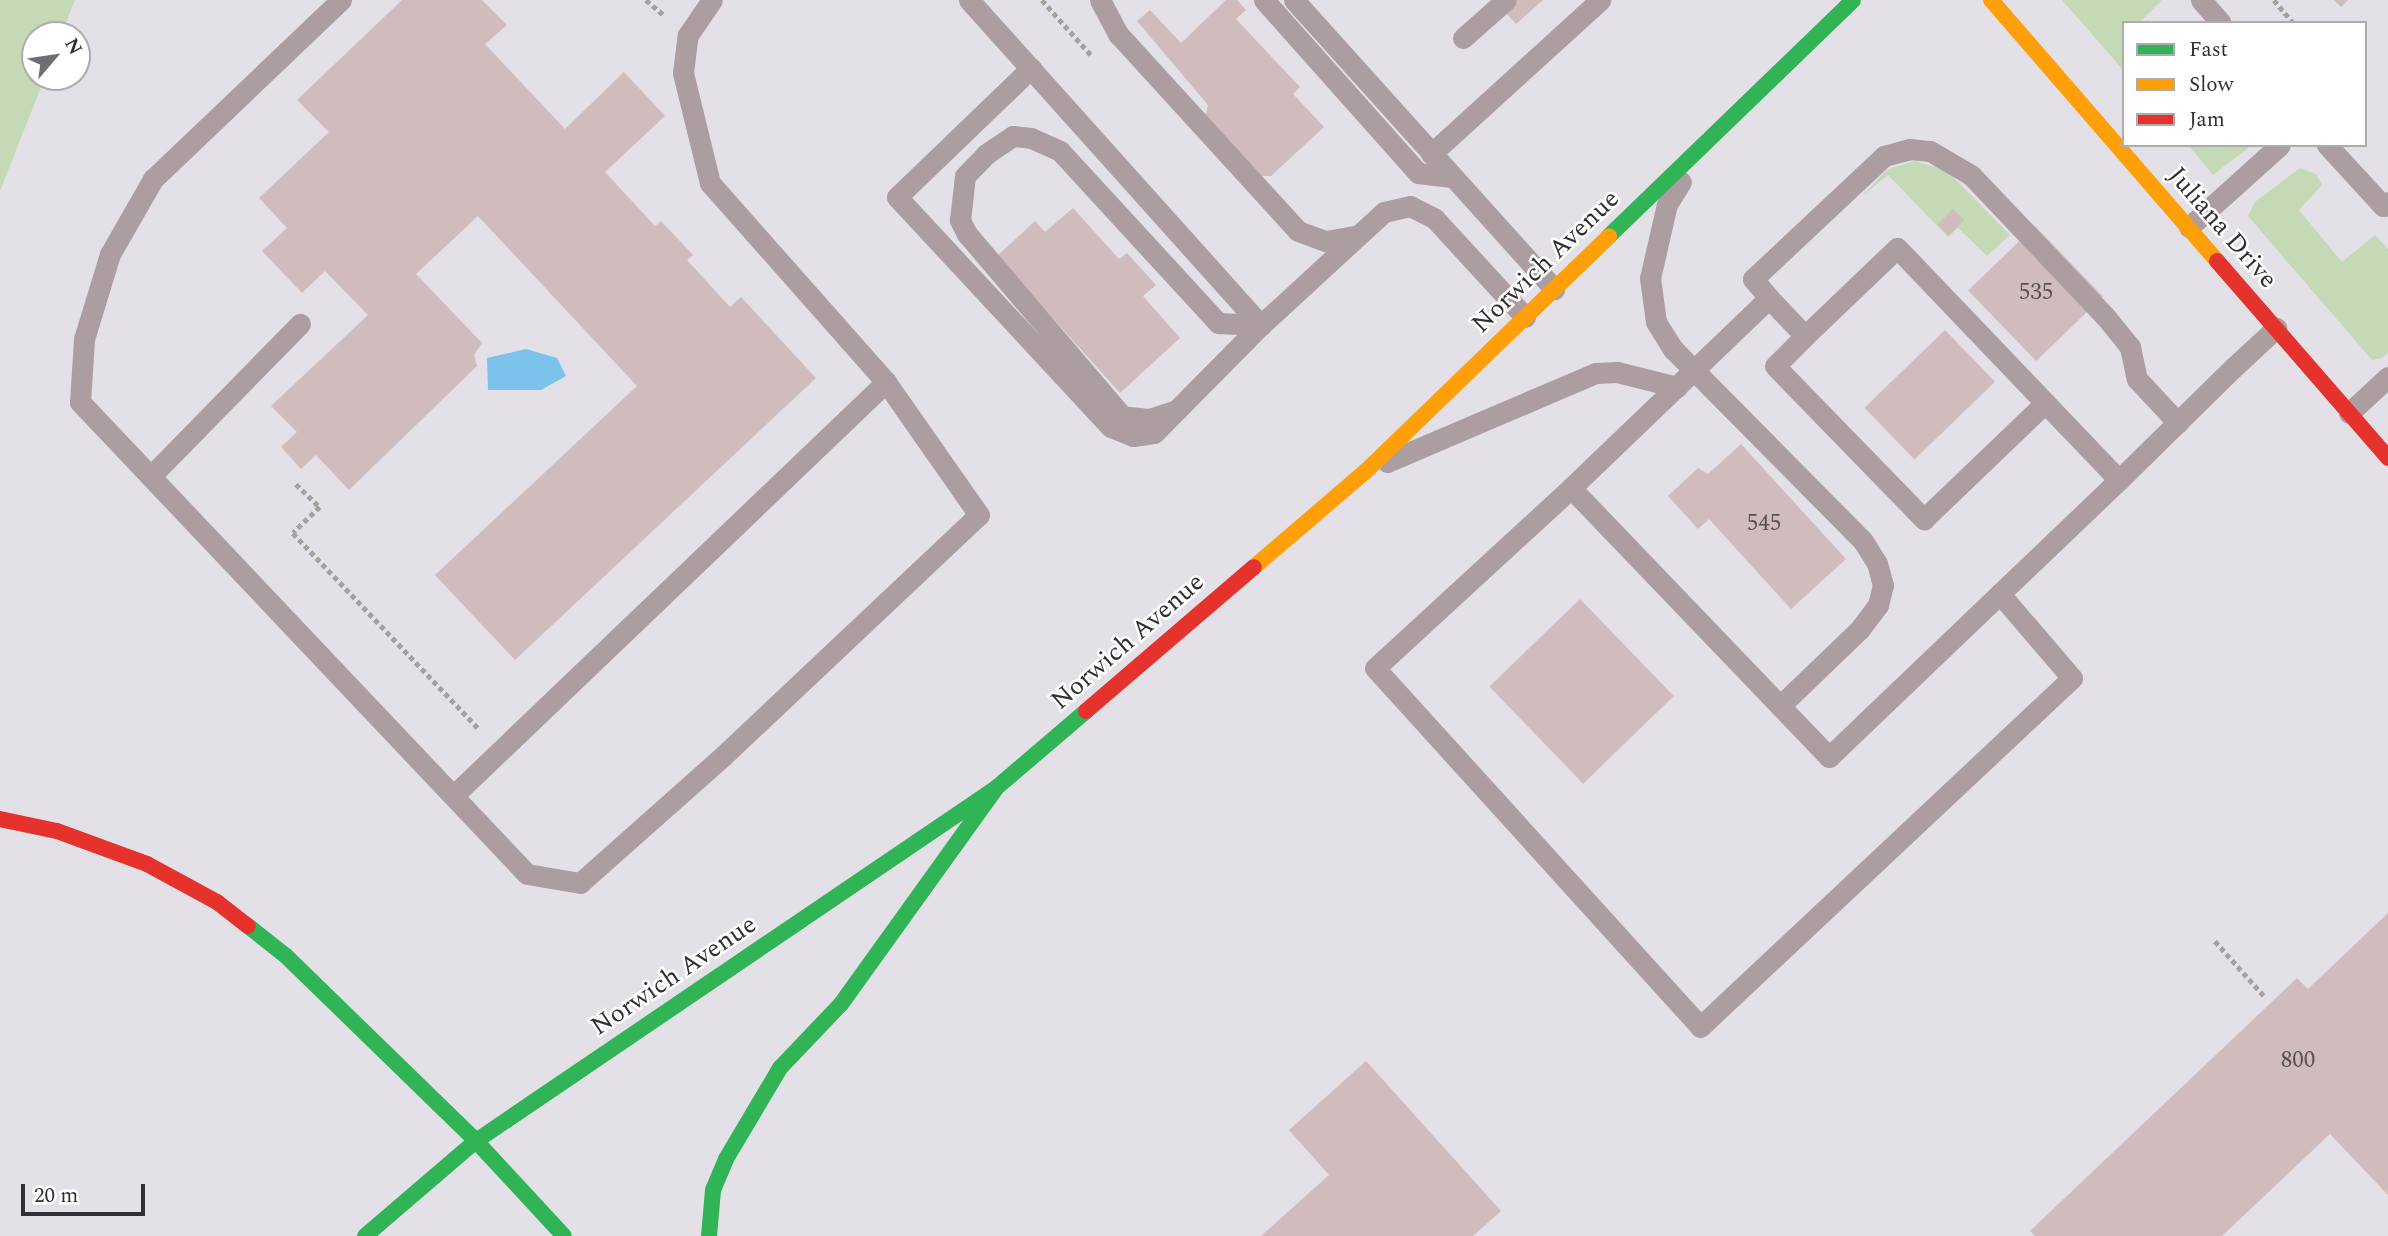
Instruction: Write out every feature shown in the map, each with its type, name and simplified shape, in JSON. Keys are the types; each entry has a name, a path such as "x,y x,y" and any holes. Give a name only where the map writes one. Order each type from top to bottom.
{"main road":[{"name":"Norwich Avenue","path":"365,1236 476,1140 996,788 1366,471 1853,0"},
{"name":"Juliana Drive","path":"1991,0 2388,458"},
{"path":"709,1236 713,1190 721,1169 780,1068 841,1004 996,788"},
{"path":"0,819 57,831 147,864 218,902 286,956 476,1140 564,1236"}],"lane":[{"path":"341,0 153,179 110,254 84,339 80,402 527,874 580,883 722,757 979,515 886,382 710,183 683,72 688,35 712,0"},
{"path":"969,0 1261,325"},
{"path":"1100,0 1119,35 1298,231 1326,241 1358,234"},
{"path":"1264,0 1418,173 1452,177"},
{"path":"1294,0 1554,289"},
{"path":"1463,38 1506,0"},
{"path":"1431,154 1600,0"},
{"path":"2202,0 2219,21"},
{"path":"1031,68 897,197 1111,428 1133,436 1154,433 1261,325 1384,212 1409,206 1423,210 1525,317"},
{"path":"1177,410 1149,419 1122,416 967,234 959,205 965,176 986,154 1013,136 1031,138 1060,151 1218,323 1261,325"},
{"path":"1702,146 1667,204 1650,278 1656,322 1694,371 1863,541 1877,563 1883,585 1878,605 1860,629 1780,706"},
{"path":"2189,227 2278,147"},
{"path":"2329,147 2383,206 2388,202"},
{"path":"1805,336 1753,279 1885,156 1910,149 1930,151 1971,175 2105,316 2130,347 2137,379 2178,423"},
{"path":"2045,403 1924,519 1775,366 1897,248 2119,480"},
{"path":"1769,298 1572,488 1375,668 1700,1027 2072,678 2000,594"},
{"path":"150,476 300,324"},
{"path":"1572,488 1829,757 2276,328"},
{"path":"1366,471 1596,373 1618,372 1676,387"},
{"path":"2349,413 2388,377"},
{"path":"454,795 886,382"}],"path":[{"path":"2274,0 2291,21"},
{"path":"296,484 320,506 293,533 501,752"},
{"path":"2215,941 2266,999"}],"green space":[{"path":"0,0 75,0 67,21 21,21 21,91 39,91 0,191"},
{"path":"2062,0 2161,0 2141,21 2122,21 2122,69"},
{"path":"2190,147 2249,147 2213,175"},
{"path":"1915,161 1946,170 2010,235 1987,256 1958,228 1948,237 1888,175 1861,197 1888,169"},
{"path":"2300,168 2316,174 2322,185 2299,210 2342,262 2375,235 2388,249 2388,353 2382,358 2372,360 2248,216 2255,202"}],"water":[{"path":"526,349 557,358 566,376 541,390 488,390 487,358"}],"building":[{"path":"402,0 482,0 507,25 485,44 565,129 624,72 665,116 605,172 655,226 661,221 693,255 687,260 730,307 741,297 816,378 515,660 435,575 637,386 478,216 416,274 482,343 474,355 477,366 349,490 316,455 301,469 281,447 297,432 271,406 368,315 325,271 302,293 262,251 287,228 259,198 329,132 297,100"},
{"path":"1226,0 1237,0 1246,10 1236,19 1300,87 1293,94 1324,127 1271,176 1260,176 1205,118 1208,105 1137,21 1150,10 1181,43"},
{"path":"1494,0 1543,0 1516,24"},
{"path":"2334,0 2348,0 2341,7"},
{"path":"1073,208 1119,259 1127,253 1156,285 1143,296 1180,338 1120,393 997,256 1035,221 1045,232"},
{"path":"1953,209 1964,220 1949,236 1937,225"},
{"path":"2035,226 2103,296 2036,361 1968,291"},
{"path":"1945,330 1995,382 1914,460 1864,408"},
{"path":"1741,444 1846,559 1791,609 1709,519 1698,529 1668,496 1698,468 1708,474"},
{"path":"1580,599 1674,696 1583,784 1489,687"},
{"path":"2388,913 2388,1195 2330,1134 2222,1236 2035,1236 2030,1231 2297,978 2308,989"},
{"path":"1366,1061 1501,1211 1473,1236 1261,1236 1329,1175 1289,1130"}],"traffic: fast":[{"path":"1609,236 1853,0"},
{"path":"365,1236 476,1141 996,788 1086,711"},
{"path":"709,1236 713,1190 726,1159 780,1068 841,1004 996,788"},
{"path":"248,926 286,956 476,1141 564,1236"}],"traffic: slow":[{"path":"1991,0 2217,261"},
{"path":"1254,567 1366,471 1609,236"}],"traffic: jam":[{"path":"2217,261 2388,458"},
{"path":"1086,711 1254,567"},
{"path":"0,819 57,831 147,864 217,902 248,926"}]}
